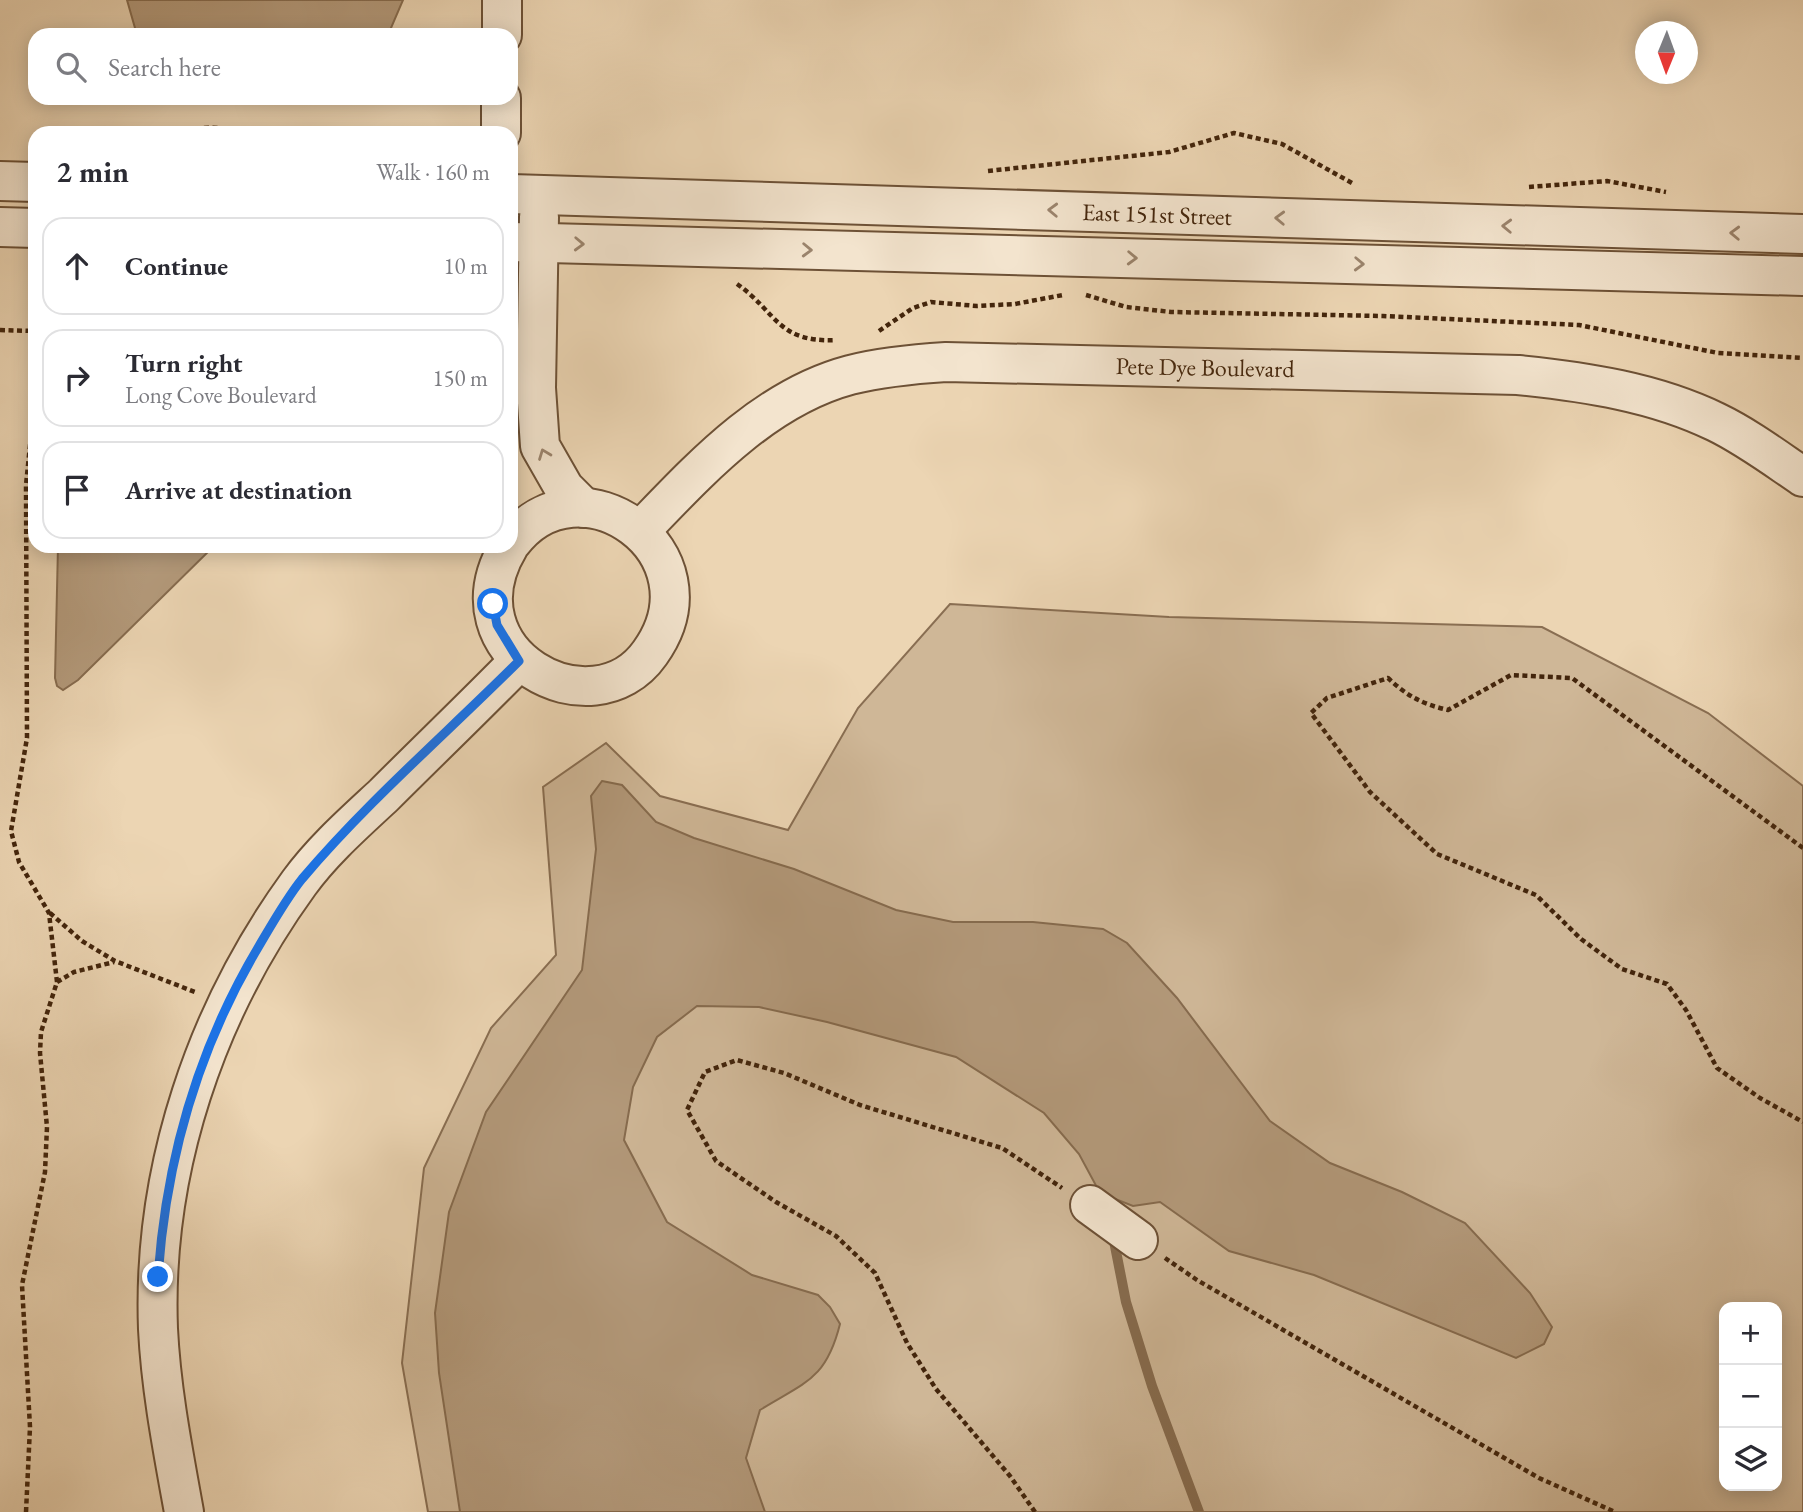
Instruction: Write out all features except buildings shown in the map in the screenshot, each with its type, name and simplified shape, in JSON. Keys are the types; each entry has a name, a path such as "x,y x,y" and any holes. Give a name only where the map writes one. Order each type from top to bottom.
{"street":[{"path":"502,0 502,28"},
{"path":"501,105 501,126"},
{"path":"0,181 28,182"},
{"path":"525,194 525,242 540,446 548,466 584,508"},
{"name":"East 151st Street","path":"525,194 1803,234"},
{"path":"0,227 28,228"},
{"name":"East 151st Street","path":"525,242 1803,276"},
{"name":"Pete Dye Boulevard","path":"640,530 712,456 800,396 848,376 898,366 946,362 1490,374 1575,381 1628,391 1706,418 1761,448 1803,477"},
{"path":"501,553 493,583 497,625 519,661 543,677 570,685 598,685 625,675 648,657 664,634 671,606 670,578 659,551 640,530 614,514 584,508 557,511 533,522 518,535"},
{"path":"184,1512 167,1416 158,1329 161,1241 179,1130 228,1004 300,881 519,661"},
{"path":"1090,1205 1132,1236"}],"path":[{"path":"725,279 750,293 783,328 804,338 848,340"},
{"path":"868,336 885,329 913,308 931,302 977,306 1015,304 1072,293"},
{"path":"1084,295 1126,307 1171,312 1383,316 1579,325 1718,353 1803,358"},
{"path":"0,330 28,331"},
{"path":"28,465 27,738 12,831 19,862 49,913 82,941 115,961 228,1004"},
{"path":"1803,848 1572,678 1511,675 1448,710 1425,705 1406,695 1388,678 1327,698 1311,712 1370,792 1437,854 1536,895 1581,939 1622,969 1667,984 1686,1010 1717,1068 1760,1098 1803,1122"},
{"path":"26,1512 30,1427 22,1285 47,1149 41,1032 57,982 49,913"},
{"path":"57,982 74,972 115,961"},
{"path":"1035,1512 1010,1476 936,1389 907,1343 875,1273 836,1236 776,1202 716,1161 687,1110 705,1072 737,1060 784,1073 860,1105 932,1129 1002,1148 1090,1205"},
{"path":"1132,1236 1197,1280 1539,1478 1615,1512"}],"shaded area":[{"path":"127,0 403,0 391,28 135,28"},
{"path":"58,553 207,553 78,680 63,690 57,686"},
{"path":"950,604 1169,617 1542,627 1708,713 1803,786 1803,1512 428,1512 402,1363 424,1168 491,1028 556,955 543,787 606,743 660,796 788,830 858,708"},
{"path":"602,781 622,785 656,822 694,838 794,869 896,910 953,922 1033,922 1103,929 1127,943 1177,998 1270,1121 1330,1163 1402,1192 1465,1223 1530,1293 1552,1327 1544,1344 1516,1358 1314,1275 1229,1251 1160,1202 1133,1206 1100,1193 1079,1154 1044,1113 956,1057 827,1022 759,1007 697,1006 657,1037 633,1087 624,1140 667,1222 752,1275 818,1295 830,1307 840,1324 828,1357 812,1377 760,1410 746,1458 765,1512 460,1512 439,1373 435,1313 449,1212 486,1112 582,970 596,849 591,796"}],"waterway":[{"path":"1113,1236 1126,1302 1152,1386 1199,1512"}],"route":[{"path":"158,1277 163,1213 179,1130 196,1080 239,980 300,881 519,661 506,644 497,625 493,604"}]}
